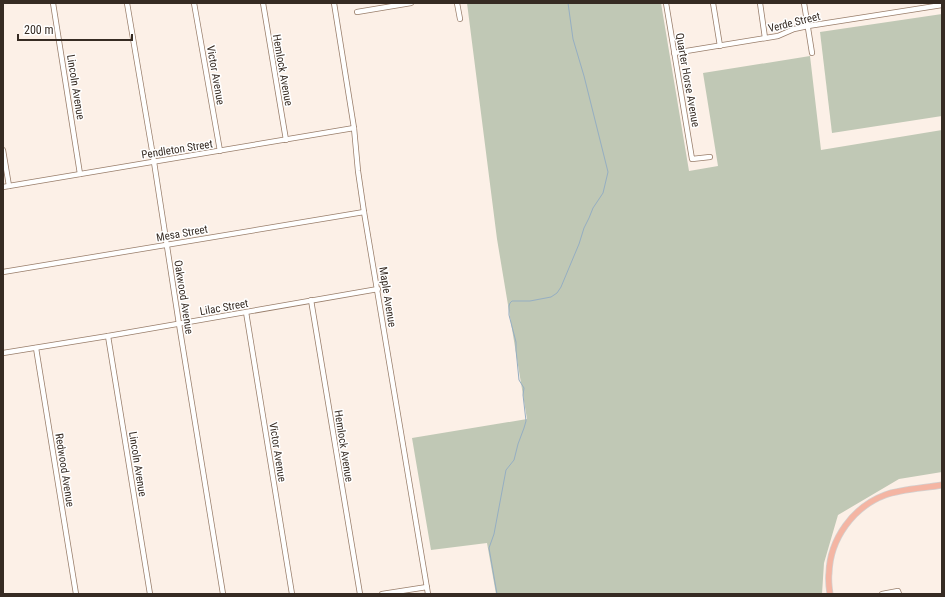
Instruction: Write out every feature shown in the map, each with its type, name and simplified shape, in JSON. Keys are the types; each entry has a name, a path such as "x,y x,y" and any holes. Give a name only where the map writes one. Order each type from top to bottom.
{"main road":[{"path":"830,594 829,572 832,553 840,534 853,516 865,505 884,495 942,485"}],"street":[{"name":"Lincoln Avenue","path":"53,3 80,174"},
{"name":"Oakwood Avenue","path":"127,3 224,594"},
{"name":"Victor Avenue","path":"194,3 220,151"},
{"name":"Hemlock Avenue","path":"263,3 286,140"},
{"name":"Maple Avenue","path":"334,3 354,128 364,212 428,594"},
{"path":"357,12 411,3"},
{"path":"457,3 460,19"},
{"name":"Quarter Horse Avenue","path":"666,3 692,159 710,157"},
{"path":"713,3 720,46"},
{"path":"760,3 765,38"},
{"path":"804,3 812,53"},
{"name":"Verde Street","path":"674,53 778,36 794,28 942,5"},
{"name":"Pendleton Street","path":"3,187 354,128"},
{"path":"3,150 8,186"},
{"name":"Mesa Street","path":"3,272 364,212"},
{"name":"Lilac Street","path":"3,354 378,289"},
{"name":"Hemlock Avenue","path":"311,300 360,594"},
{"name":"Victor Avenue","path":"246,312 292,594"},
{"name":"Lincoln Avenue","path":"108,336 150,594"},
{"name":"Redwood Avenue","path":"36,348 76,594"},
{"path":"382,594 427,586"},
{"path":"882,594 899,593"}],"green space":[{"path":"467,3 661,3 689,171 718,166 703,73 810,56 821,150 942,130 942,472 899,479 838,515 824,563 822,594 496,594 487,543 431,550 412,438 527,419 497,239"},
{"path":"942,14 942,116 832,133 820,32"}],"waterway":[{"path":"497,594 489,548 494,534 506,470 514,460 526,421 523,395 524,388 519,380 516,342 509,315 509,306 512,301 530,301 551,297 557,293 561,287 593,208 603,193 608,172 584,76 573,39 568,3"}]}
